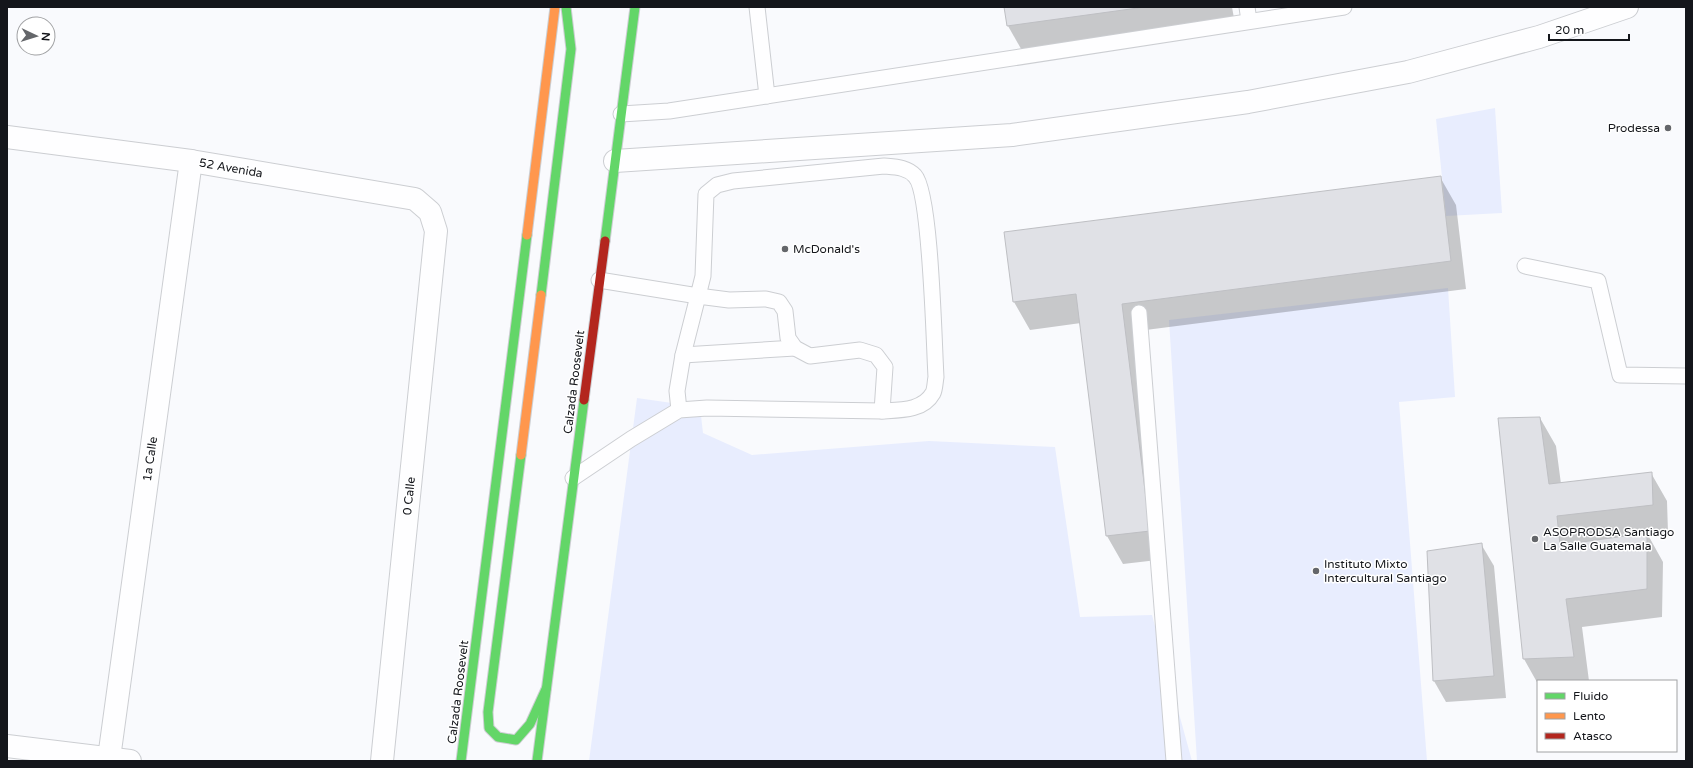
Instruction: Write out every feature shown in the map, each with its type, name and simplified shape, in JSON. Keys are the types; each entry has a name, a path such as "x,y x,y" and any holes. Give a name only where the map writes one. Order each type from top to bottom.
{"highway":[{"name":"Calzada Roosevelt","path":"461,761 555,7"},
{"path":"546,689 530,724 516,740 498,737 489,728 488,712 507,574 571,49 566,7"},
{"name":"Calzada Roosevelt","path":"537,761 635,7"}],"street":[{"path":"615,161 1012,135 1248,102 1408,72 1539,37 1627,7"},
{"name":"52 Avenida","path":"7,137 191,161 416,199 430,212 436,230"},
{"name":"1a Calle","path":"109,758 191,161"},
{"name":"0 Calle","path":"382,761 436,230"},
{"path":"7,746 130,761"}],"lane":[{"path":"757,7 767,96"},
{"path":"621,114 669,111 767,96 1248,14 1344,7"},
{"path":"573,478 679,410 707,408 882,411 908,410 925,403 934,392 936,378 927,224 922,191 916,176 905,169 884,166 733,181 717,185 706,194 703,276 683,355 677,391 679,410"},
{"path":"1525,266 1598,281 1620,375 1686,376"},
{"path":"599,280 729,300 766,299 779,302 785,311 788,338 795,348 810,356 860,350 876,355 885,367 882,411"},
{"path":"1139,313 1174,761"},
{"path":"683,355 795,348"}],"shaded area":[{"path":"1495,108 1502,213 1446,216 1436,119"},
{"name":"Instituto Mixto Intercultural Santiago","path":"1448,288 1455,397 1399,402 1427,761 1197,761 1169,320"},
{"path":"637,398 700,407 703,433 752,455 929,441 1055,447 1080,617 1152,615 1192,761 589,761"}],"building":[{"path":"1004,7 1145,7 1007,26"},
{"path":"1441,176 1451,261 1122,304 1150,531 1106,536 1076,294 1013,302 1004,232"},
{"name":"ASOPRODSA Santiago La Salle Guatemala","path":"1540,417 1549,484 1652,472 1653,505 1557,516 1560,545 1647,533 1647,589 1566,599 1574,657 1523,659 1498,418"},
{"name":"Instituto Mixto Intercultural Santiago","path":"1482,543 1494,676 1433,681 1427,551"}],"traffic: fast":[{"path":"541,295 571,49 566,7"},
{"path":"605,241 635,7"},
{"path":"461,761 527,235"},
{"path":"537,761 584,400"},
{"path":"521,455 488,712 489,728 498,737 516,740 530,724 546,689"}],"traffic: slow":[{"path":"527,235 555,7"},
{"path":"521,455 541,295"}],"traffic: jam":[{"path":"584,400 605,241"}],"place":[{"name":"Prodessa","path":"1668,128"},
{"name":"McDonald's","path":"785,249"},
{"name":"ASOPRODSA Santiago La Salle Guatemala","path":"1535,539"},
{"name":"Instituto Mixto Intercultural Santiago","path":"1316,571"}]}
